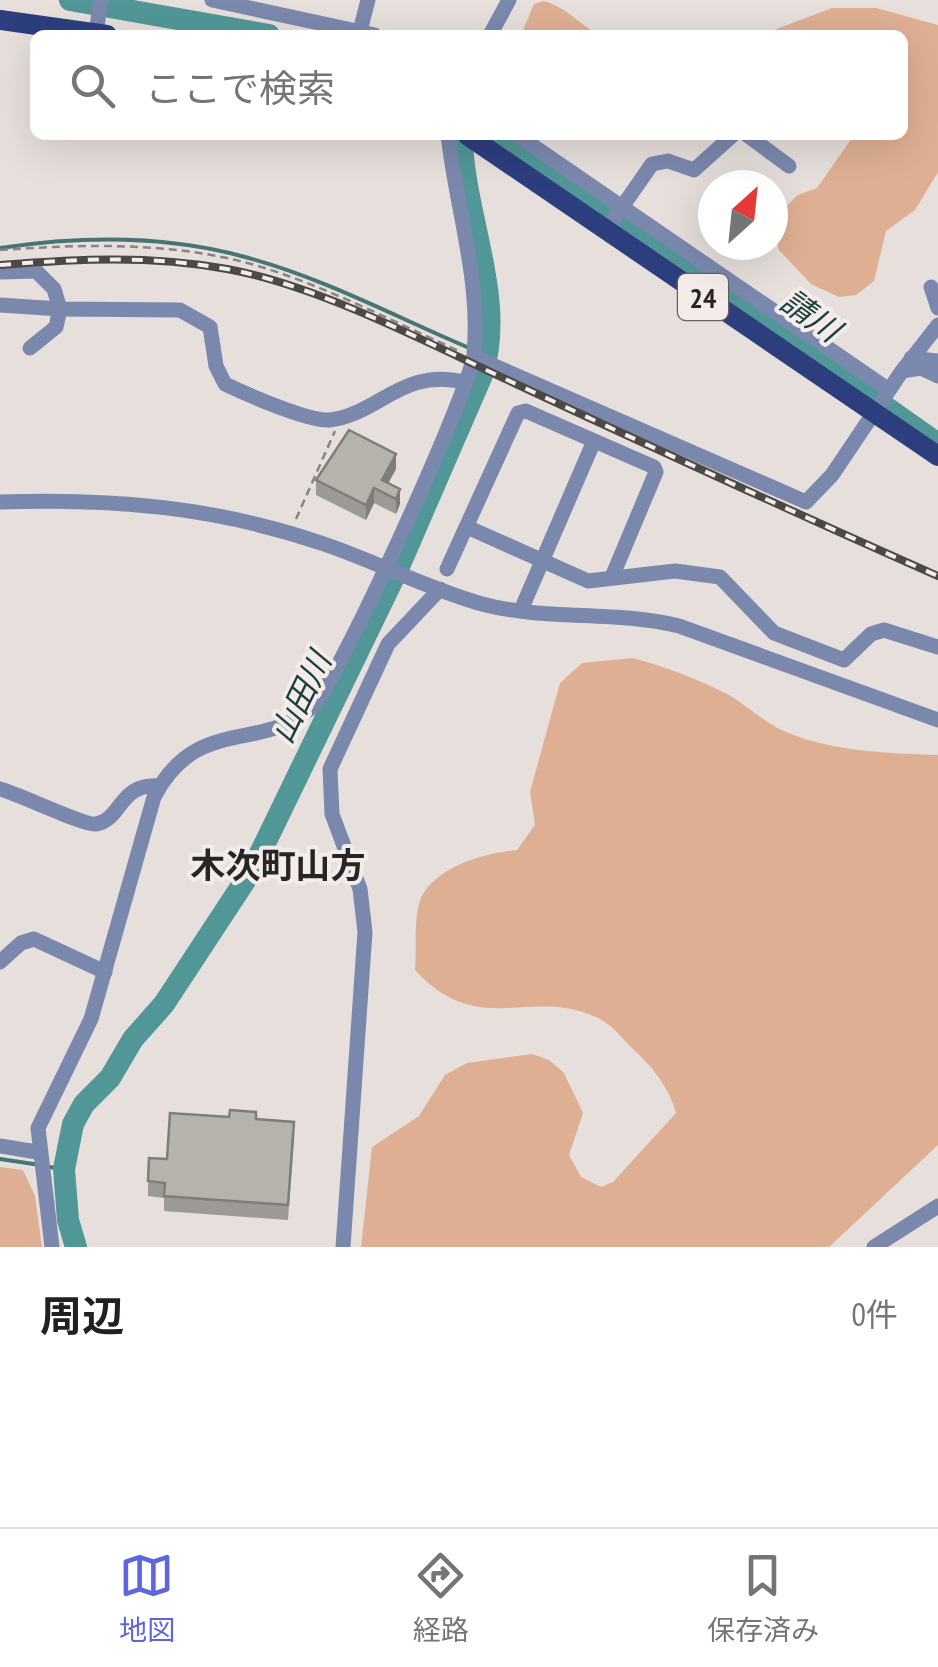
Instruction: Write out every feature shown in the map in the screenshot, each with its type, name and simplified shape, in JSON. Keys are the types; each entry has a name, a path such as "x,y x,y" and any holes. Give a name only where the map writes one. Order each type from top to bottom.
{"main road":[{"path":"0,20 100,29"},
{"name":"24","path":"474,140 609,226 872,415 938,456"}],"street":[{"path":"100,29 101,0"},
{"path":"212,0 349,30"},
{"path":"363,30 368,0"},
{"path":"493,30 509,0"},
{"path":"52,1247 37,1152 44,1110 91,1019 160,786 199,748 288,723 311,708 393,570 464,382 482,361 449,140"},
{"path":"524,140 889,390"},
{"path":"609,226 652,164 668,161 694,170 727,140"},
{"path":"754,140 789,166"},
{"path":"0,272 28,270 44,276 60,309 56,327 30,348"},
{"path":"931,288 938,308"},
{"path":"0,304 190,314 210,327 216,366 225,384 324,420 343,416 407,385 464,382"},
{"path":"482,361 806,502 816,497 938,325"},
{"path":"906,365 938,361"},
{"path":"906,365 938,376"},
{"path":"447,568 518,413 526,411 654,467 656,472 612,576"},
{"path":"521,610 594,441"},
{"path":"0,502 138,502 217,513 393,570 483,604 620,615 679,626 938,720"},
{"path":"467,527 588,581 675,571 720,577 774,633 844,660 870,634 884,630 938,647"},
{"path":"343,1247 365,932 360,890 332,814 330,769 388,644 440,589"},
{"path":"0,788 41,801 91,825 104,822 132,791 160,786"},
{"path":"0,962 21,942 34,939 105,972"},
{"path":"0,1146 37,1152"},
{"path":"874,1247 938,1206"}],"path":[{"path":"0,250 121,246 224,258 304,283 482,361"},
{"path":"293,525 343,416"}],"shaded area":[{"path":"551,3 592,30 523,30 534,4"},
{"path":"832,8 876,8 938,25 938,172 915,210 886,231 874,281 856,295 839,297 811,284 788,260 788,204 798,195 817,188 851,140 908,140 908,30 774,30"},
{"path":"633,658 715,688 778,728 804,739 860,750 938,755 938,1145 829,1247 361,1247 372,1147 419,1116 445,1075 467,1063 532,1054 549,1060 564,1073 583,1113 569,1155 581,1177 601,1187 613,1182 676,1113 654,1071 600,1019 551,1007 506,1008 462,1003 439,991 415,970 417,914 428,887 463,863 517,850 535,825 530,792 560,683 582,663"},
{"path":"0,1167 23,1170 35,1196 42,1247 0,1247"}],"building":[{"path":"349,430 396,454 382,480 400,489 396,499 374,488 366,505 316,480"},
{"path":"230,1110 256,1112 256,1119 294,1122 288,1205 164,1196 165,1183 148,1181 149,1158 167,1159 170,1113 229,1117"}],"waterway":[{"name":"請川","path":"70,0 241,30"},
{"name":"山田川","path":"76,1247 68,1220 64,1169 73,1124 84,1104 110,1078 133,1039 164,1004 252,870 397,571 482,375 488,345 487,285 462,140"},
{"name":"請川","path":"507,140 938,444"},
{"path":"0,248 61,241 123,240 215,250 301,275 467,347"},
{"path":"0,1159 40,1165"},
{"path":"49,1167 64,1169"}],"railway":[{"path":"0,265 142,260 263,277 337,302 938,576"}],"district":[{"name":"木次町山方","path":"278,865"}]}
